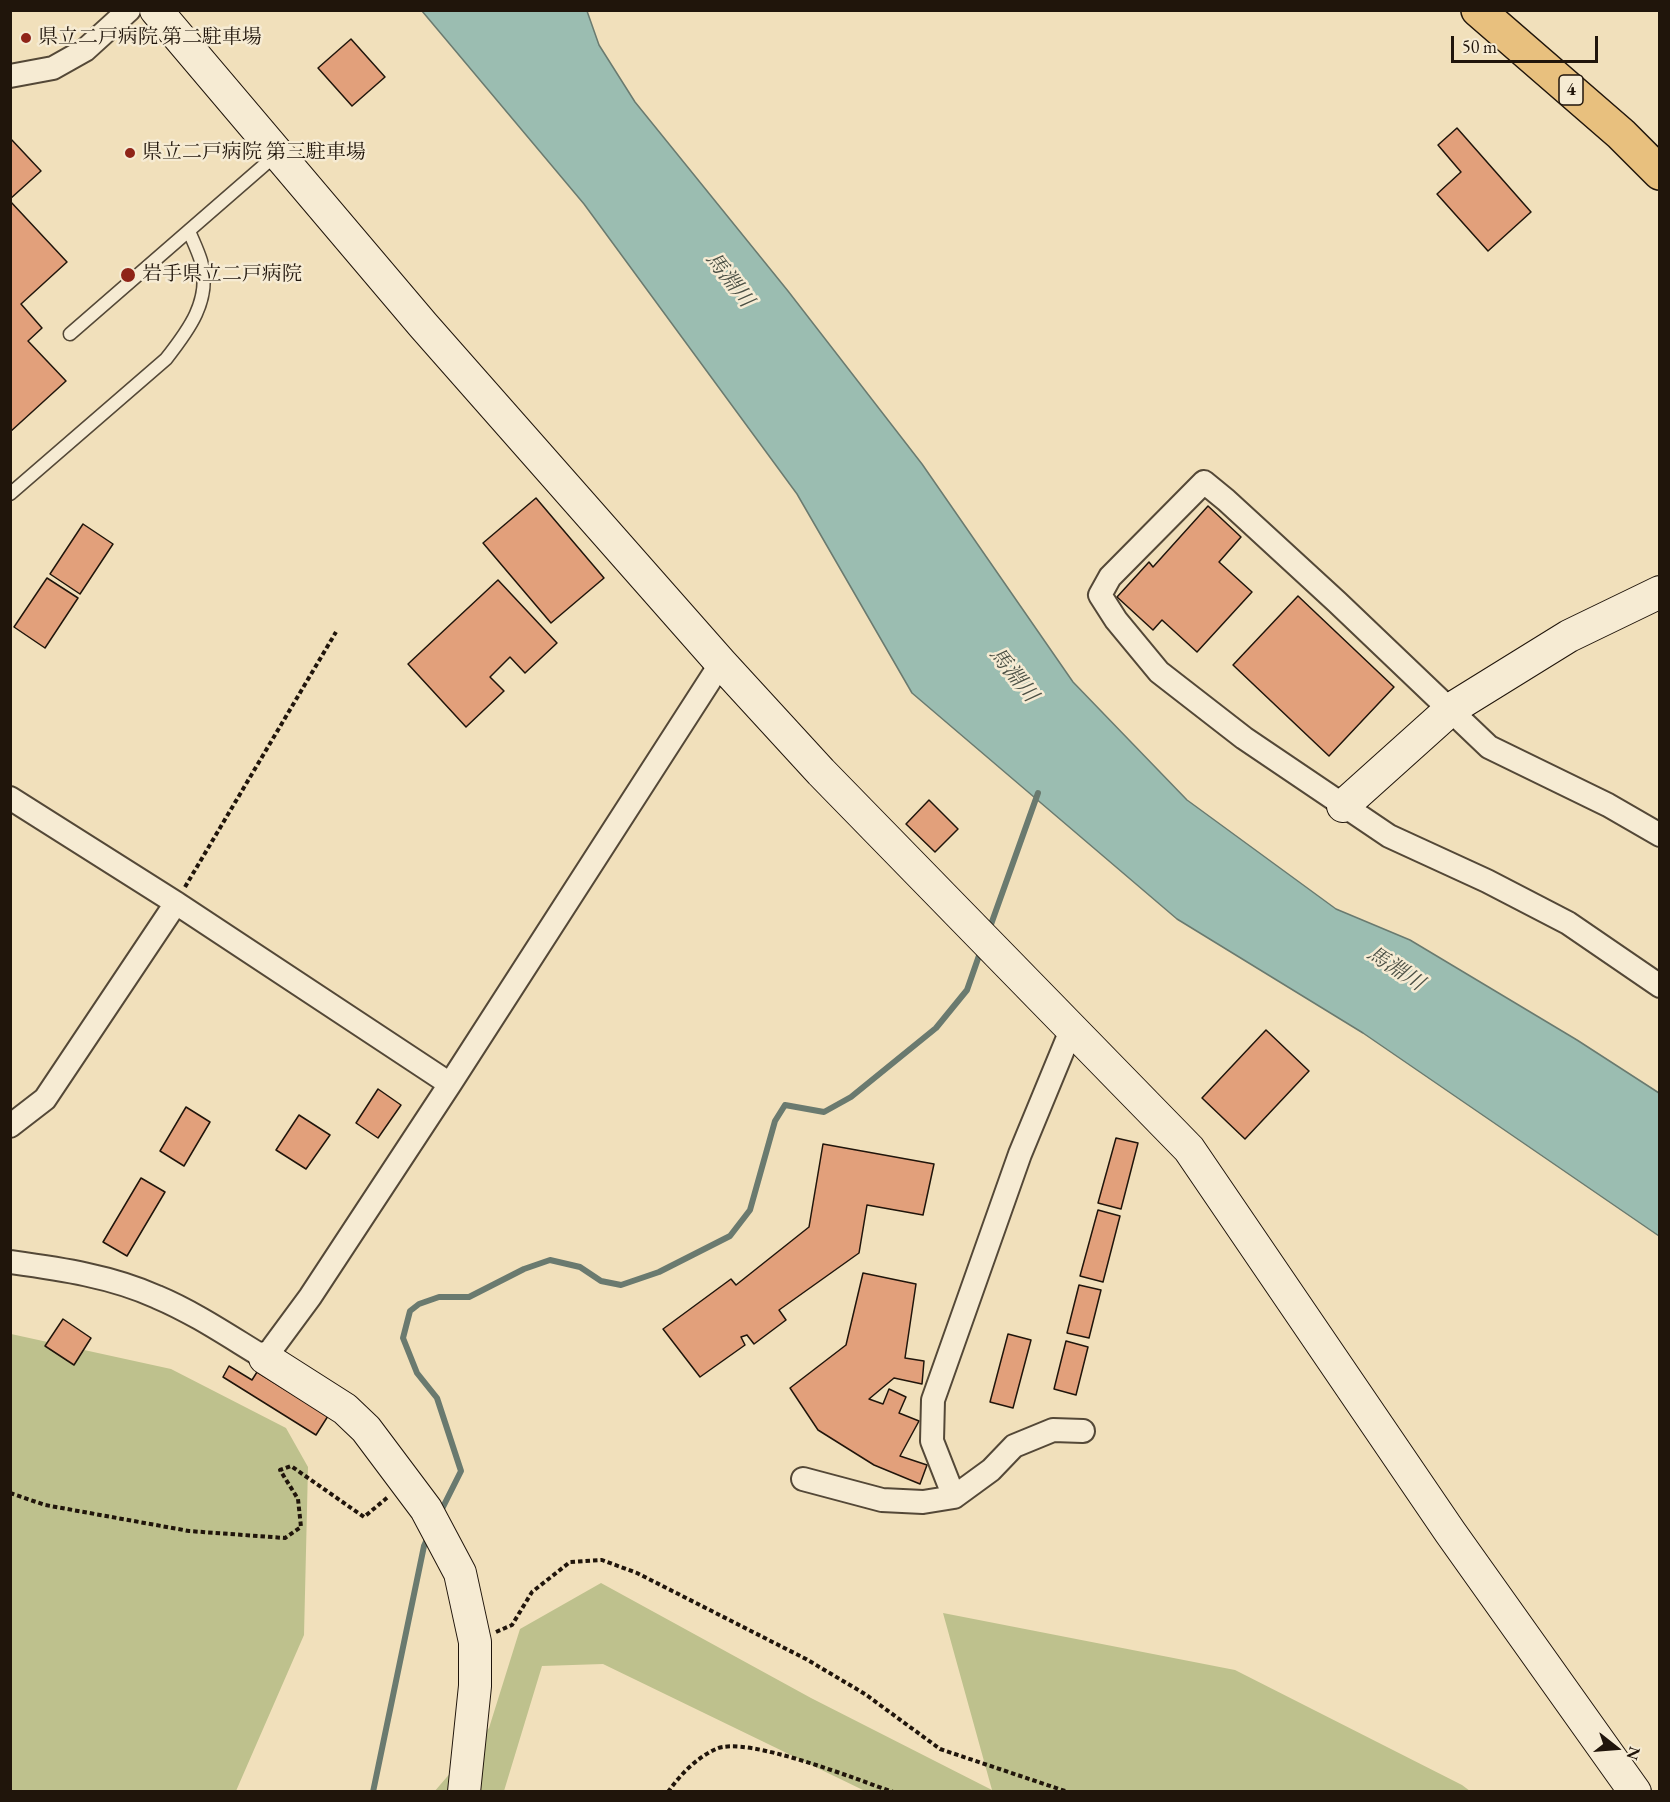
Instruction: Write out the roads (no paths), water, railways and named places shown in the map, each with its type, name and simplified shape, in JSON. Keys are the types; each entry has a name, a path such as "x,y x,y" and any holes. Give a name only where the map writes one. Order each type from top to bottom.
{"highway":[{"name":"4","path":"1478,10 1580,98 1659,172"}],"street":[{"path":"10,76 54,68 85,50 129,10"},
{"path":"156,10 431,334 722,663 821,772 1189,1149 1450,1532 1635,1791"},
{"path":"1659,835 1608,805 1489,747 1451,709 1204,482 1110,578 1100,594 1116,620 1159,672 1244,738 1389,836 1487,881 1568,923 1659,986"},
{"path":"1343,806 1451,709 1569,636 1659,592"},
{"path":"265,1358 310,1297 722,663"},
{"path":"10,798 176,903 450,1084"},
{"path":"10,1126 45,1099 176,903"},
{"path":"954,1497 932,1441 933,1400 1020,1154 1072,1028"},
{"path":"10,1262 66,1270 120,1283 149,1293 265,1358 345,1409 366,1429 407,1482 434,1524 460,1573 475,1642 475,1686 464,1791"},
{"path":"803,1479 882,1500 923,1502 954,1497 991,1470 1014,1446 1053,1430 1083,1431"}],"lane":[{"path":"70,334 278,153"},
{"path":"10,494 166,359 186,333 197,314 204,287 202,262 189,231"}],"water":[{"name":"馬淵川","path":"422,11 587,11 599,45 635,102 788,291 922,464 1073,682 1187,800 1336,909 1410,940 1577,1040 1659,1093 1659,1236 1363,1033 1177,919 912,693 797,494 584,204"}],"waterway":[{"path":"989,930 1038,793"},
{"path":"439,1515 461,1471 437,1398 417,1373 403,1338 410,1311 419,1304 439,1297 469,1297 524,1269 550,1260 580,1267 601,1281 621,1285 659,1272 730,1236 750,1210 775,1121 785,1105 824,1112 851,1097 936,1028 967,990 981,950"},
{"path":"373,1792 424,1546 429,1535"}],"place":[{"name":"県立二戸病院 第二駐車場","path":"26,38"},
{"name":"県立二戸病院 第三駐車場","path":"130,153"},
{"name":"岩手県立二戸病院","path":"128,275"}]}
